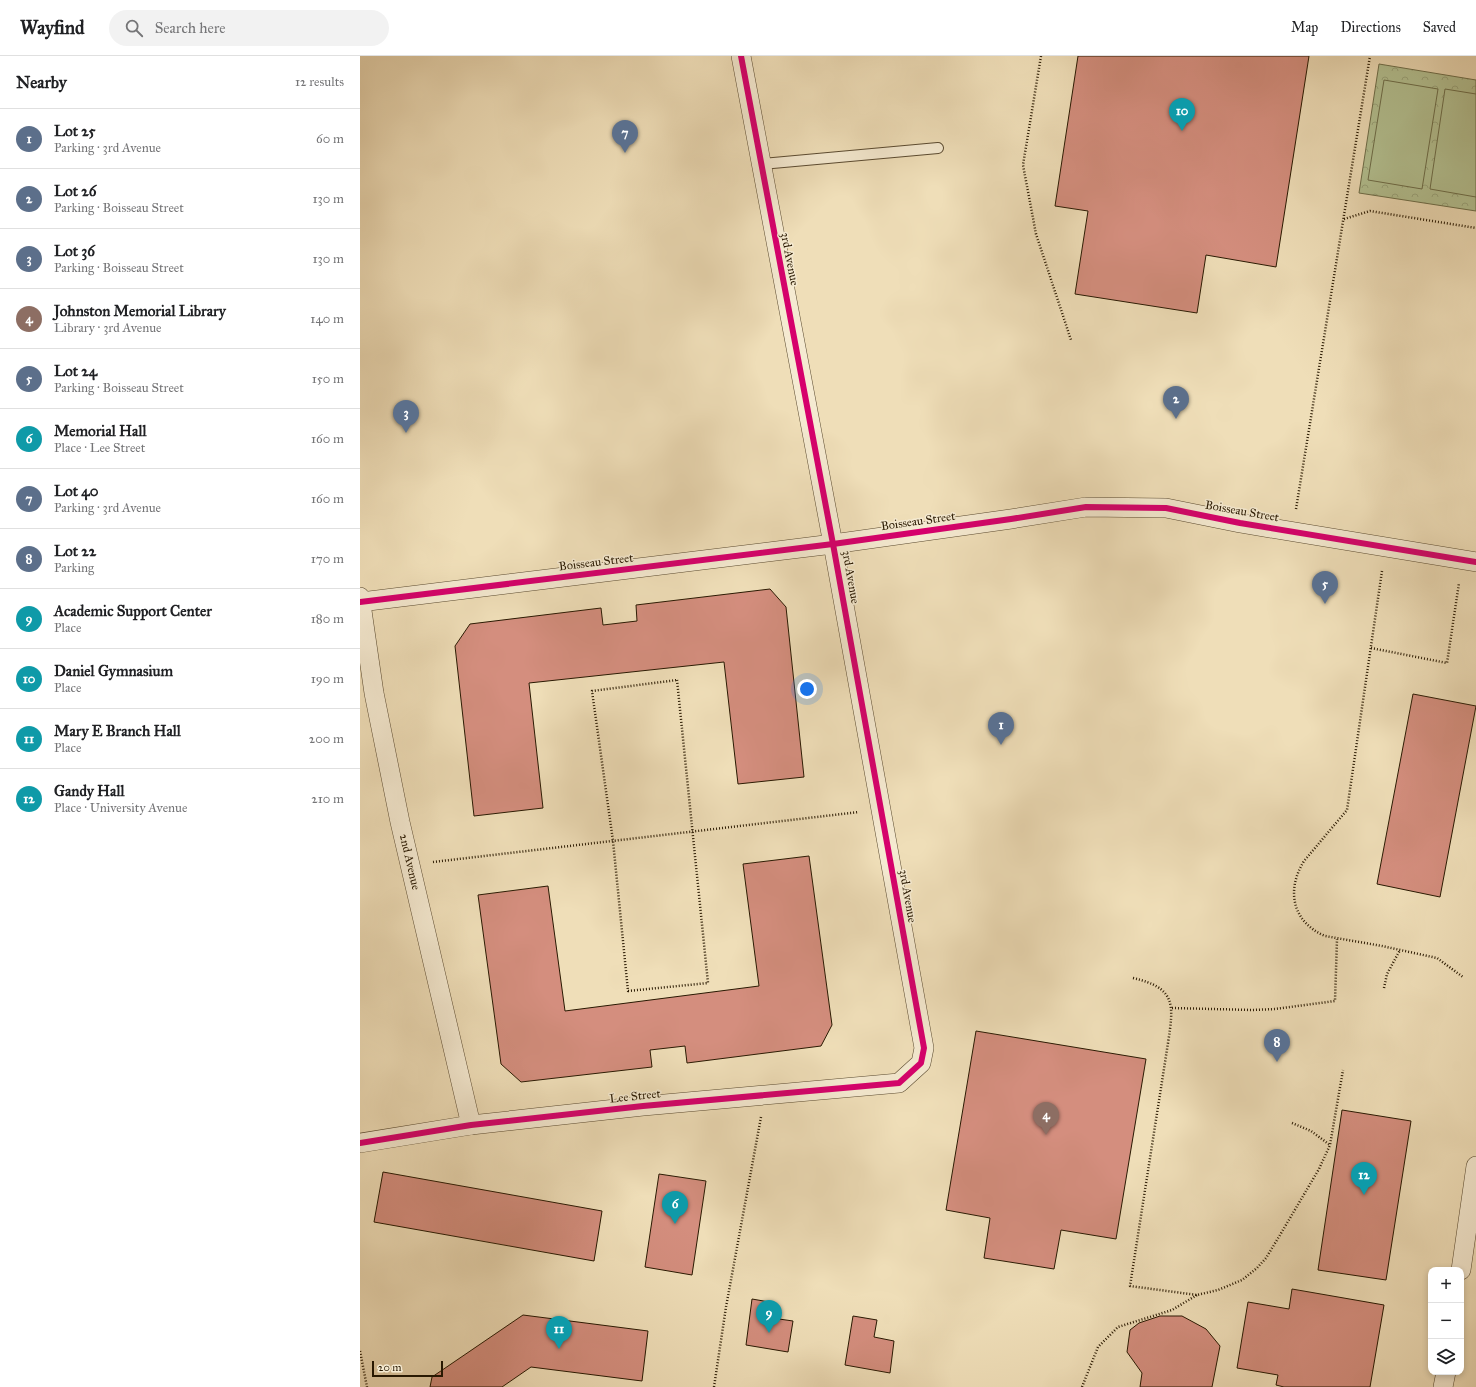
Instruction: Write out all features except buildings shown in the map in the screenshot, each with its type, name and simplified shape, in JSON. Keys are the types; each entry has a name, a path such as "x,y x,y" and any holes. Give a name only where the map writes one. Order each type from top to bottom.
{"street":[{"name":"3rd Avenue","path":"740,56 833,544 924,1048 921,1063 910,1074"},
{"name":"Boisseau Street","path":"360,600 833,544 1086,507 1166,508 1240,523 1476,562"},
{"name":"2nd Avenue","path":"360,600 374,693 400,822 471,1125"},
{"name":"Lee Street","path":"360,1143 471,1125 643,1106 899,1083 910,1074"},
{"path":"1461,1267 1476,1166"},
{"path":"1443,1387 1445,1375"}],"lane":[{"path":"761,164 938,148"}],"path":[{"path":"1041,56 1023,165 1036,234 1071,340"},
{"path":"1296,509 1370,56"},
{"path":"1344,219 1370,211 1476,228"},
{"path":"1382,571 1347,810 1304,860 1299,869 1294,885 1293,895 1295,904 1303,920 1316,932 1337,939 1437,958 1463,977"},
{"path":"1371,648 1446,663 1459,583"},
{"path":"677,680 708,983 628,990 614,841 592,691 677,680"},
{"path":"433,862 864,811"},
{"path":"1172,1008 1252,1010 1335,1001 1337,939"},
{"path":"1384,988 1387,974 1400,950"},
{"path":"1133,978 1147,981 1159,988 1170,1000 1172,1008 1168,1043 1130,1286 1197,1296"},
{"path":"1082,1387 1098,1347 1118,1327 1172,1310 1197,1296 1218,1290 1242,1280 1257,1268 1266,1258 1316,1176 1330,1146 1342,1070"},
{"path":"714,1387 726,1307 765,1096"},
{"path":"1292,1123 1311,1131 1330,1146"},
{"path":"360,1350 367,1387"}],"green space":[{"path":"1379,64 1476,80 1476,211 1359,193"},
{"path":"1384,80 1438,89 1422,189 1368,180"},
{"path":"1445,89 1476,94 1476,197 1430,189"}],"cycle path":[{"path":"360,1143 471,1125 643,1106 899,1083 921,1063 924,1048 833,544 741,56"},
{"path":"360,602 833,544 1086,507 1166,508 1240,523 1476,562"}],"place":[{"name":"Daniel Gymnasium","path":"1182,131"},
{"name":"Lot 40","path":"625,153"},
{"name":"Lot 26","path":"1176,419"},
{"name":"Lot 36","path":"406,433"},
{"name":"Lot 24","path":"1325,604"},
{"name":"Lot 25","path":"1001,745"},
{"name":"Lot 22","path":"1277,1062"},
{"name":"Johnston Memorial Library","path":"1046,1135"},
{"name":"Gandy Hall","path":"1364,1195"},
{"name":"Memorial Hall","path":"675,1224"},
{"name":"Academic Support Center","path":"769,1333"},
{"name":"Mary E Branch Hall","path":"559,1349"}]}
